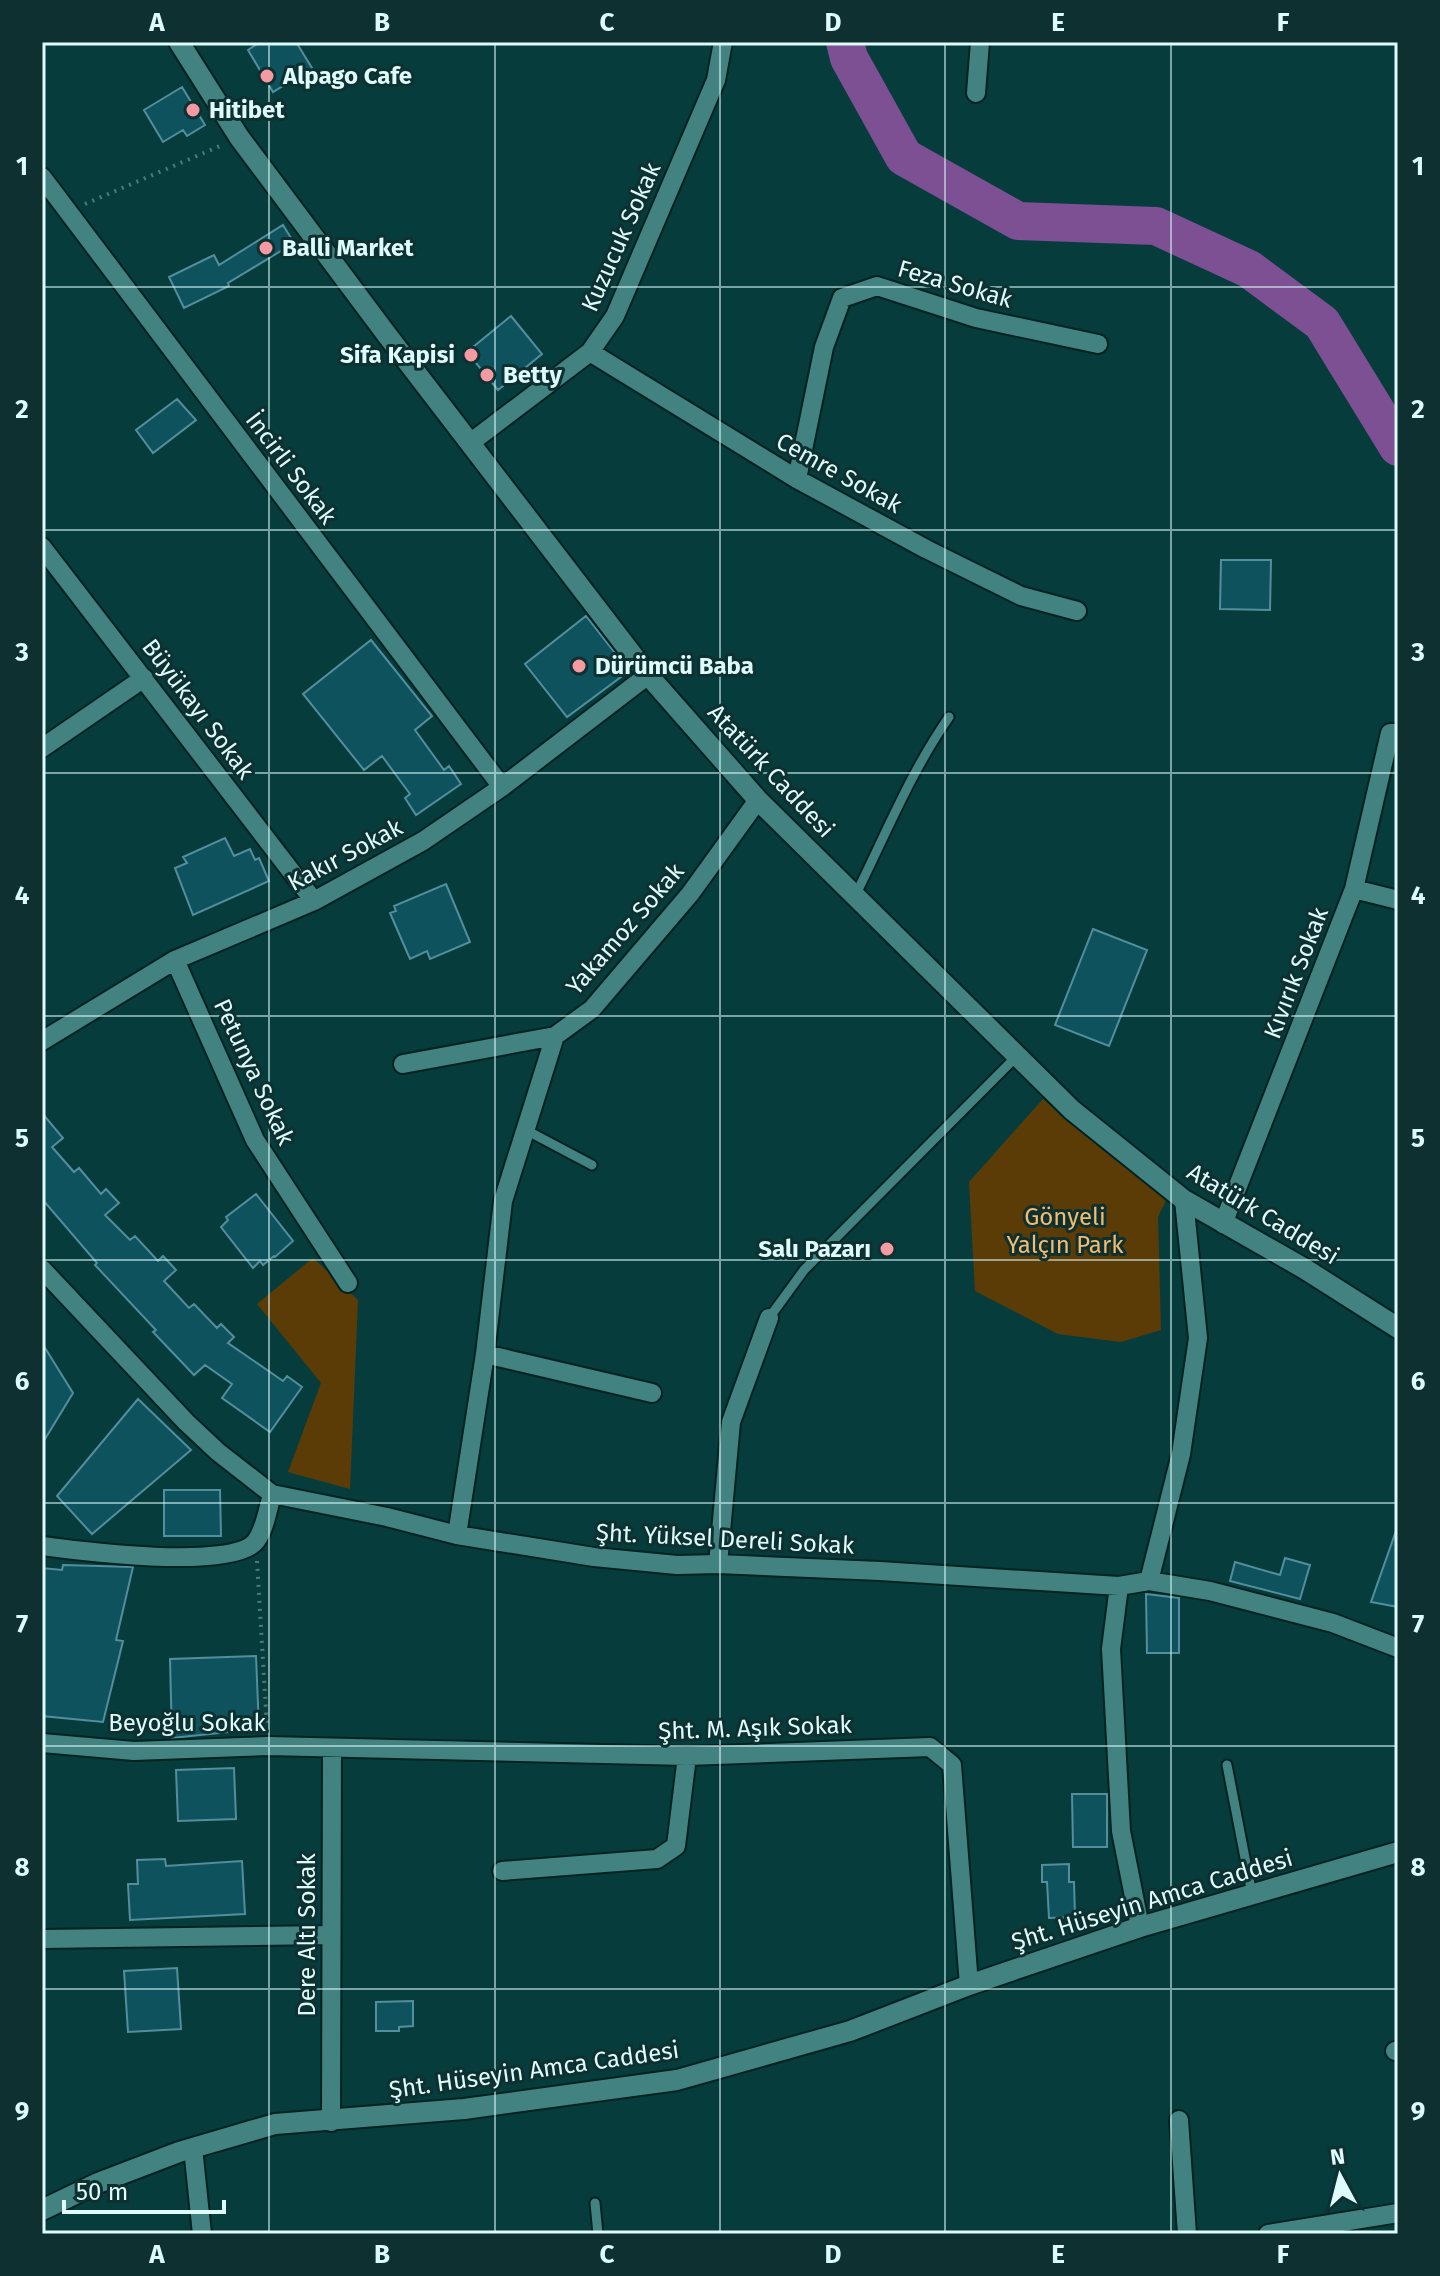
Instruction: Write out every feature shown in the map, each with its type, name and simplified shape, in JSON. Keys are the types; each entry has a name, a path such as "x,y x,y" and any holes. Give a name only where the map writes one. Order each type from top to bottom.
{"main road":[{"name":"Atatürk Caddesi","path":"179,42 239,137 470,443 648,675 758,800 1072,1110 1184,1200 1305,1269 1398,1328"},
{"name":"Şht. Hüseyin Amca Caddesi","path":"42,2210 98,2183 193,2148 275,2124 331,2122 464,2109 677,2080 850,2031 969,1985 1140,1927 1398,1852"}],"street":[{"name":"Kuzucuk Sokak","path":"470,443 590,352 615,316 716,80 723,42"},
{"path":"976,93 980,42"},
{"name":"İncirli Sokak","path":"42,177 502,787"},
{"name":"Feza Sokak","path":"797,479 824,347 842,298 877,286 976,318 1098,344"},
{"name":"Cemre Sokak","path":"590,352 797,479 1021,596 1077,611"},
{"name":"Büyükayı Sokak","path":"42,547 314,901"},
{"name":"Kakır Sokak","path":"42,1041 175,960 314,901 423,841 502,787 648,675"},
{"path":"42,748 144,678"},
{"name":"Kıvırık Sokak","path":"1223,1224 1354,889 1394,733"},
{"name":"Yakamoz Sokak","path":"403,1064 555,1036 592,1009 690,894 758,800"},
{"path":"1354,889 1398,900"},
{"name":"Petunya Sokak","path":"175,960 255,1140 348,1283"},
{"path":"457,1535 485,1354 503,1201 555,1036"},
{"path":"1149,1581 1181,1454 1198,1338 1184,1200"},
{"name":"Şht. Yüksel Dereli Sokak","path":"42,1269 186,1422 218,1452 272,1494 387,1517 457,1535 594,1557 677,1565 880,1571 1119,1586 1149,1581 1210,1591 1333,1623 1398,1648"},
{"path":"718,1564 731,1422 769,1318"},
{"path":"485,1354 652,1393"},
{"path":"42,1546 183,1558 241,1552 256,1542 272,1494"},
{"path":"1119,1586 1111,1649 1121,1831 1140,1927"},
{"name":"Beyoğlu Sokak","path":"42,1743 134,1751 268,1746 332,1749"},
{"name":"Şht. M. Aşık Sokak","path":"332,1749 687,1756 930,1747 952,1765 969,1985"},
{"name":"Dere Altı Sokak","path":"331,2122 332,1749"},
{"path":"502,1871 657,1859 676,1846 687,1756"},
{"path":"42,1939 331,1935"},
{"path":"1179,2120 1187,2234"},
{"path":"193,2148 202,2234"},
{"path":"1268,2234 1398,2213"}],"lane":[{"path":"855,896 930,744 949,717"},
{"path":"769,1318 804,1270 1016,1057"},
{"path":"524,1129 592,1165"},
{"path":"1227,1765 1252,1894"},
{"path":"595,2203 598,2234"}],"path":[{"path":"68,212 239,137"},
{"path":"256,1542 268,1746"}],"green space":[{"name":"Gönyeli Yalçın Park","path":"1043,1099 1170,1192 1158,1217 1161,1330 1121,1342 1058,1334 975,1291 969,1182"},
{"path":"313,1258 358,1300 350,1489 288,1472 321,1383 257,1304"}],"building":[{"path":"260,42 296,42 312,68 273,92 248,50"},
{"path":"182,87 205,125 187,136 183,130 163,142 144,110"},
{"path":"283,225 294,243 228,283 229,286 184,308 169,277 214,255 219,265"},
{"path":"511,316 542,354 498,390 467,352"},
{"path":"177,399 196,420 153,453 136,430"},
{"path":"1221,560 1271,560 1270,610 1220,609"},
{"name":"Dürümcü Baba","path":"586,616 629,671 567,717 525,664"},
{"path":"371,640 432,716 415,730 444,770 449,766 461,784 416,815 405,798 410,794 382,756 364,770 303,694"},
{"path":"225,838 234,856 250,849 255,860 259,858 269,881 193,915 175,868 187,863 183,857"},
{"path":"446,884 470,942 430,959 427,951 410,959 390,913 396,911 394,906"},
{"path":"1093,929 1147,950 1109,1046 1055,1025"},
{"path":"42,1113 63,1138 52,1147 74,1172 79,1168 101,1194 106,1189 119,1203 105,1215 130,1240 135,1236 158,1261 163,1256 176,1270 164,1281 189,1308 194,1304 217,1328 221,1324 234,1337 228,1343 283,1381 287,1376 302,1387 270,1432 222,1398 232,1384 205,1365 194,1375 95,1265 97,1263 42,1199"},
{"path":"256,1194 293,1241 275,1257 263,1265 260,1261 253,1268 221,1227 228,1220 226,1217"},
{"path":"42,1343 73,1393 42,1444"},
{"path":"138,1399 191,1450 92,1534 57,1496"},
{"path":"164,1490 220,1490 221,1536 164,1536"},
{"path":"1398,1532 1398,1607 1371,1602"},
{"path":"1285,1558 1310,1565 1300,1599 1230,1581 1235,1562 1280,1575"},
{"path":"63,1565 133,1567 116,1640 123,1641 103,1722 42,1716 42,1568 62,1570"},
{"path":"1146,1594 1179,1598 1179,1653 1147,1653"},
{"path":"256,1656 259,1729 172,1738 170,1659"},
{"path":"234,1768 236,1819 178,1821 176,1770"},
{"path":"1072,1794 1107,1794 1107,1847 1073,1847"},
{"path":"165,1859 166,1866 242,1861 245,1914 130,1920 128,1884 138,1884 137,1860"},
{"path":"1069,1864 1069,1882 1074,1882 1075,1917 1049,1918 1047,1882 1042,1882 1042,1865"},
{"path":"177,1968 181,2029 128,2032 124,1971"},
{"path":"413,2001 413,2026 399,2027 399,2031 376,2031 376,2002"}],"waterway":[{"path":"845,42 849,58 904,157 1018,221 1156,226 1249,269 1322,323 1398,447"}],"place":[{"name":"Alpago Cafe","path":"267,76"},
{"name":"Hitibet","path":"193,110"},
{"name":"Balli Market","path":"266,248"},
{"name":"Sifa Kapisi","path":"471,355"},
{"name":"Betty","path":"487,375"},
{"name":"Dürümcü Baba","path":"579,666"},
{"name":"Salı Pazarı","path":"887,1249"}]}
